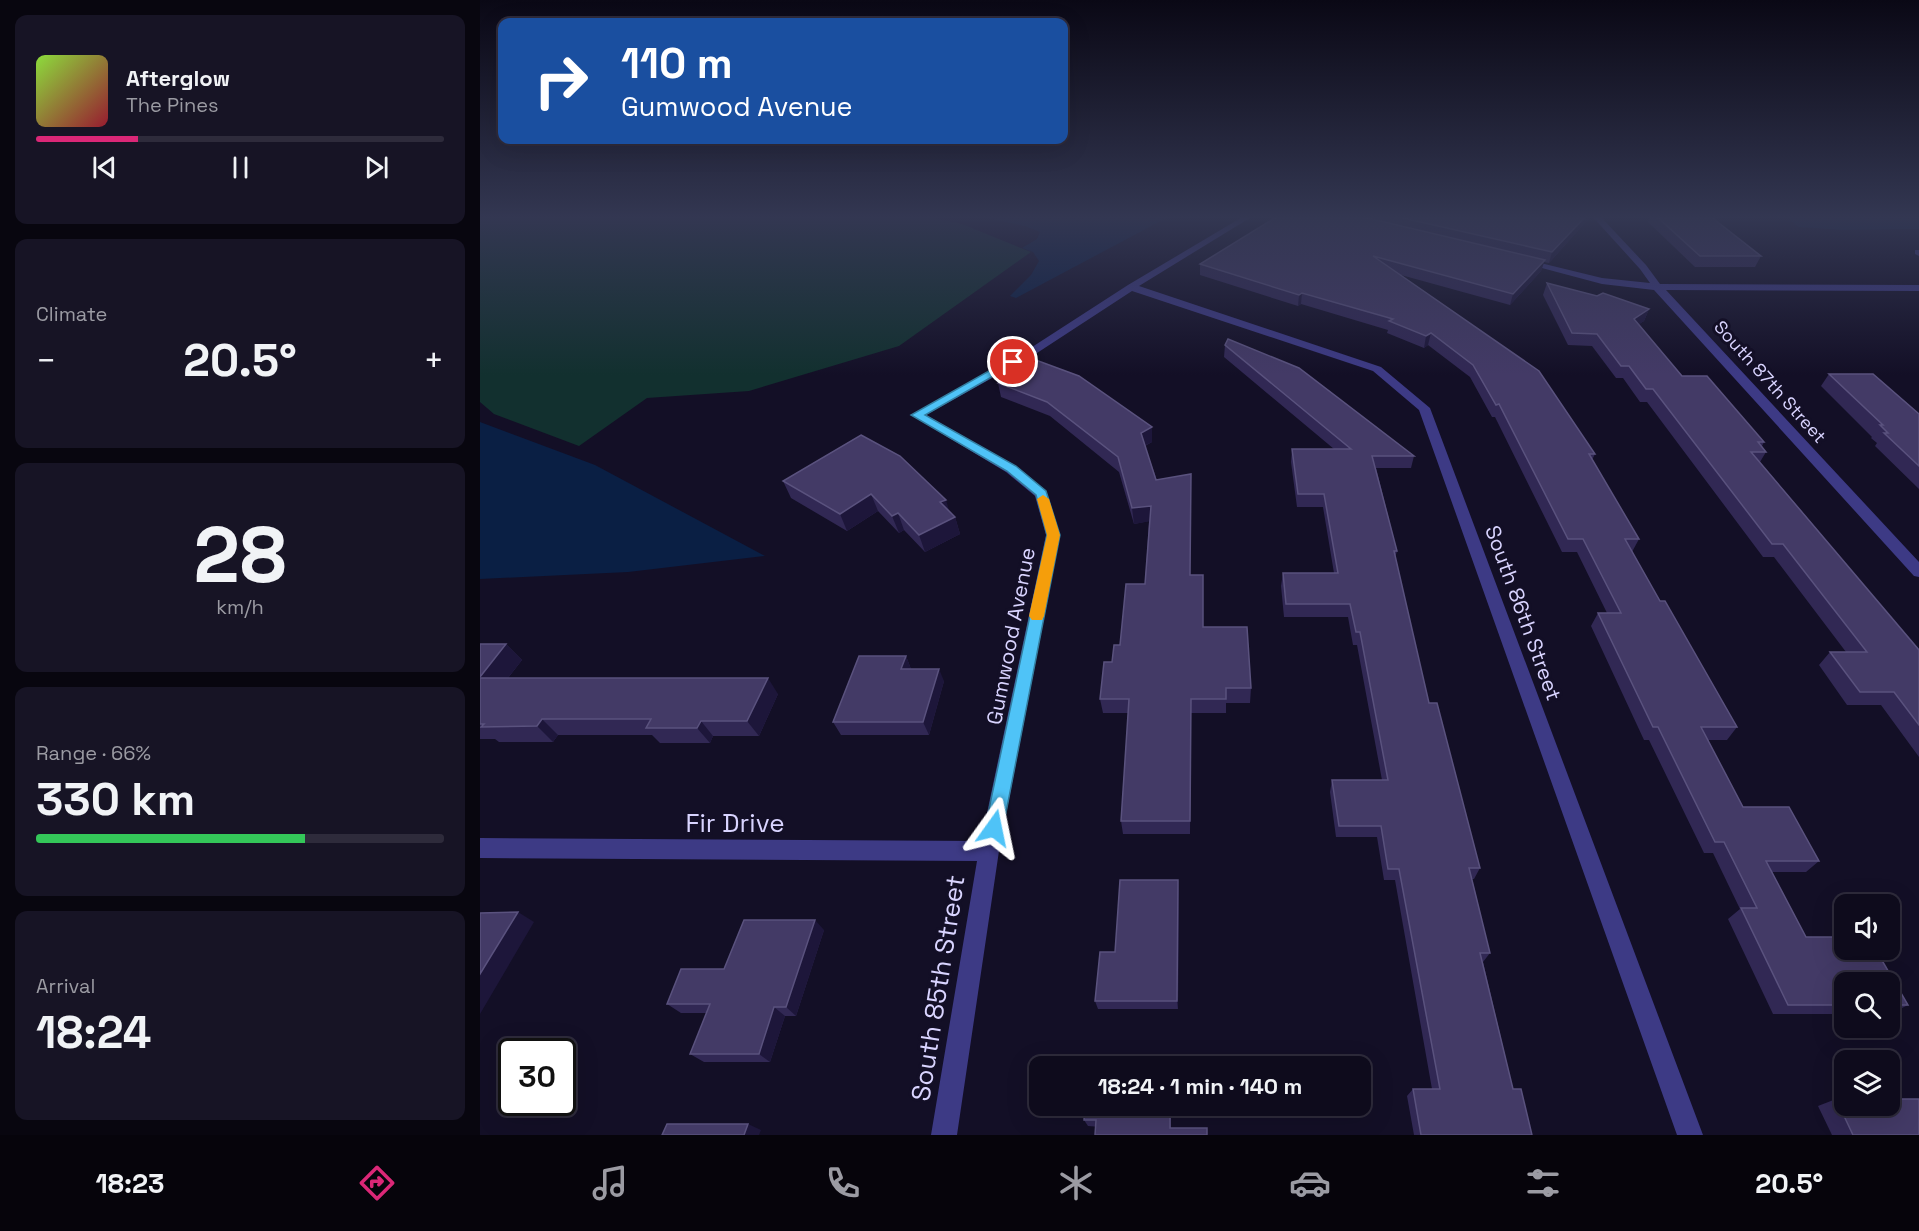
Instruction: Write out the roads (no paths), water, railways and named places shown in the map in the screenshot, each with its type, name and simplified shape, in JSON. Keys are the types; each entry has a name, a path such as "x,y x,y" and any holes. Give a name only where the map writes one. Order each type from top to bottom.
{"street":[{"path":"1131,287 1161,269"},
{"path":"1555,269 1602,280 1657,287 1919,288"},
{"name":"South 87th Street","path":"1644,269 1657,287 1676,305 1919,572"},
{"name":"Gumwood Avenue","path":"989,851 1053,535 1041,494 1011,469 917,415 1033,351 1131,287"},
{"name":"South 86th Street","path":"1131,287 1377,369 1424,408 1690,1135"},
{"name":"Fir Drive","path":"480,848 989,851"},
{"name":"South 85th Street","path":"944,1135 989,851"}],"water":[{"path":"1034,269 1071,269 1016,298 1010,296"},
{"path":"480,422 595,465 765,556 628,572 480,579"}]}
